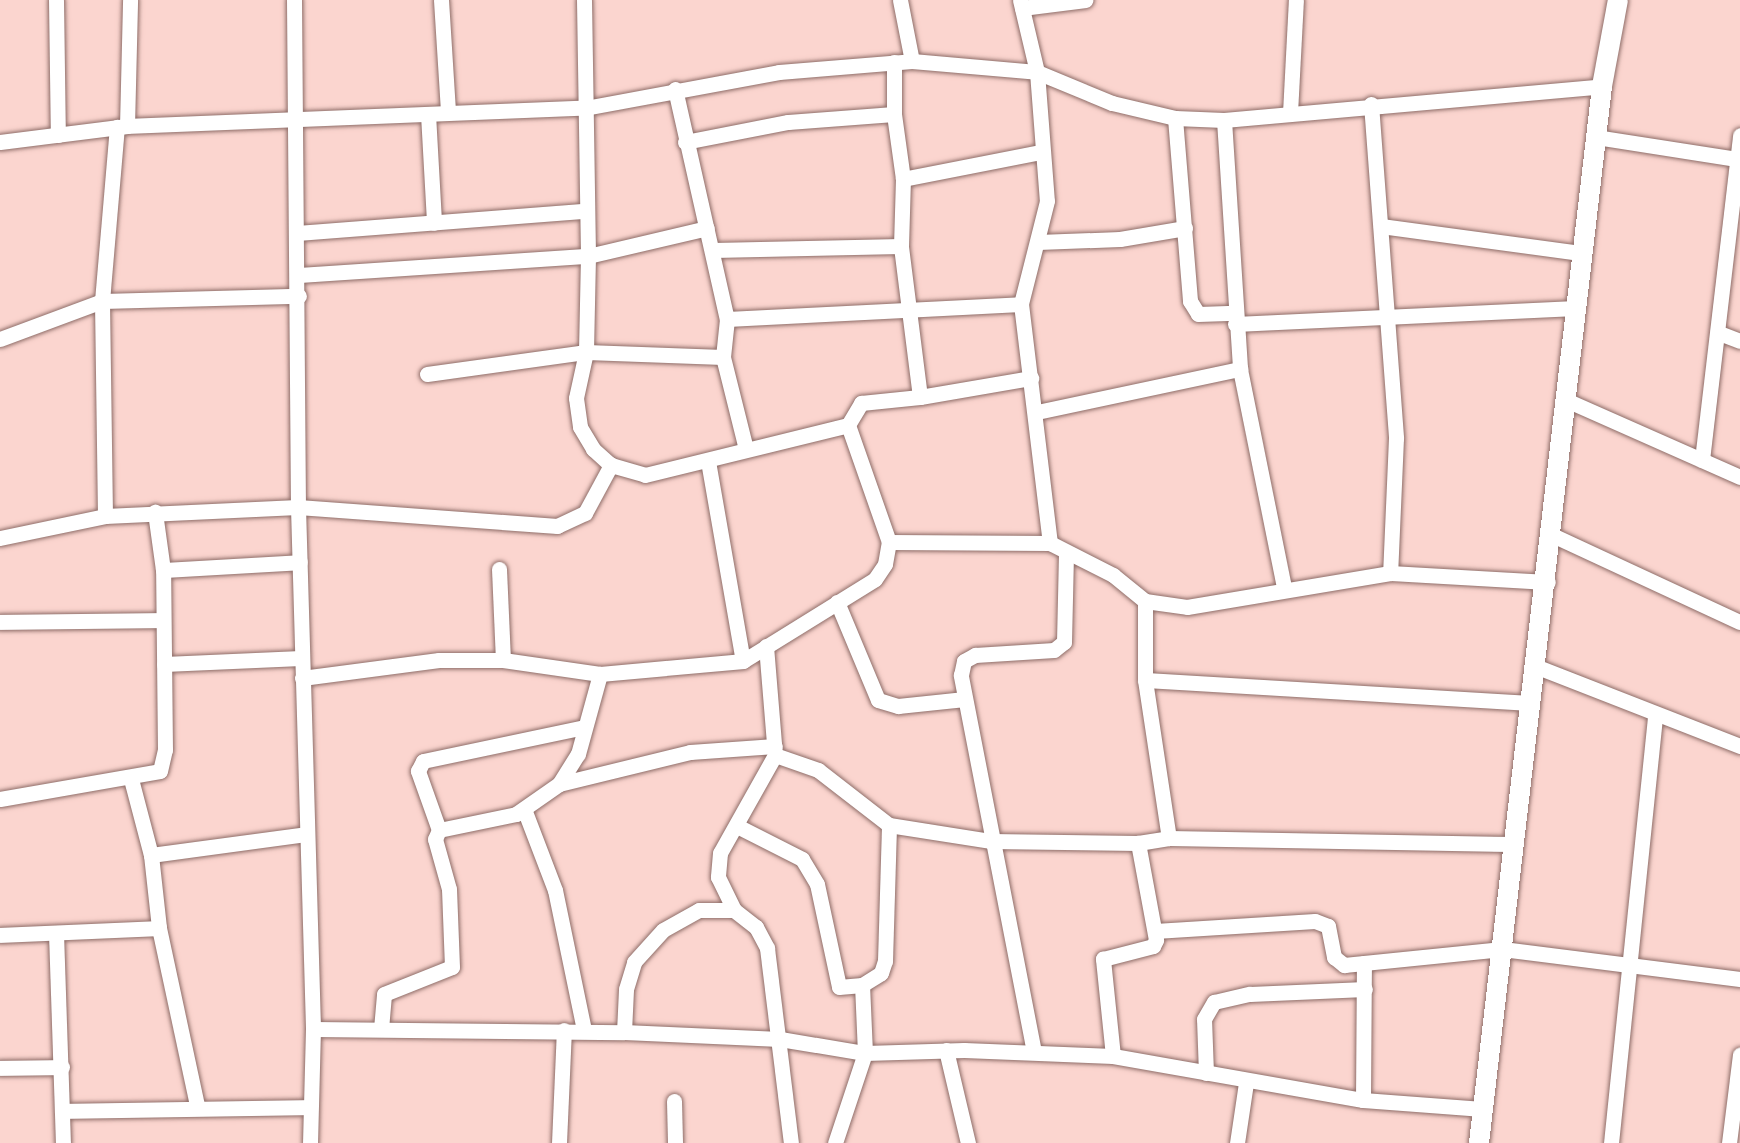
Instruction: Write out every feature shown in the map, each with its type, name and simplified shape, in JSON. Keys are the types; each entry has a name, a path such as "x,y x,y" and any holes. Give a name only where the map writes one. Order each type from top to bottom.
{"street":[{"path":"56,0 58,135"},
{"path":"105,516 102,301 122,127 130,0"},
{"path":"294,0 299,275 298,507 313,1029 309,1107 313,1142"},
{"path":"441,0 448,112"},
{"path":"584,0 585,211 588,256 586,352 576,398 580,427 611,465 645,475 848,425 861,403 1031,378"},
{"path":"900,0 912,61"},
{"path":"1050,543 1037,412 1021,304 1047,201 1041,152 1037,72 1021,4 1085,0"},
{"path":"1290,113 1296,0"},
{"path":"1479,1143 1513,844 1548,582 1550,534 1602,86 1618,0"},
{"path":"0,142 122,127 585,108 675,89 780,72 912,61 1037,72 1112,103 1175,118 1224,120 1371,104 1602,86"},
{"path":"894,62 894,114 903,178 901,246 906,308 920,396"},
{"path":"675,89 685,142 728,319 723,357 746,449"},
{"path":"1371,104 1389,316 1396,438 1390,573"},
{"path":"428,114 434,223"},
{"path":"685,142 788,122 894,114"},
{"path":"1175,118 1194,310 1235,318 1389,316 1576,308"},
{"path":"1224,120 1240,369 1284,587"},
{"path":"1702,460 1719,333 1740,135"},
{"path":"1596,137 1737,159"},
{"path":"903,178 1041,152"},
{"path":"297,233 585,211"},
{"path":"1381,226 1582,253"},
{"path":"299,275 588,256 707,228"},
{"path":"1038,242 1120,239 1185,228"},
{"path":"712,250 901,246"},
{"path":"0,339 102,301 298,296"},
{"path":"728,319 906,308 1021,304"},
{"path":"1719,333 1740,341"},
{"path":"427,374 586,352 723,357"},
{"path":"1037,412 1240,369"},
{"path":"1566,400 1740,477"},
{"path":"302,678 439,660 502,660 600,674 743,661 875,579 885,564 888,542 848,425"},
{"path":"708,461 743,661"},
{"path":"0,538 105,516 298,507 557,526 585,513 611,465"},
{"path":"0,799 130,779 160,771 164,664 161,620 162,570 155,512"},
{"path":"1550,534 1740,622"},
{"path":"888,542 1050,543 1113,575 1145,601 1187,607 1228,604 1284,587 1390,573 1548,582"},
{"path":"1034,1052 990,841 965,699 964,661 975,655 1054,650 1064,642 1065,552"},
{"path":"162,570 300,562"},
{"path":"499,569 502,660"},
{"path":"1145,601 1145,680 1169,838"},
{"path":"837,602 878,700 898,706 965,699"},
{"path":"0,622 161,620"},
{"path":"766,646 775,751 718,865 734,910 756,927 767,948 791,1143"},
{"path":"164,664 302,658"},
{"path":"1535,666 1655,716 1740,746"},
{"path":"439,830 524,809 558,784 578,754 600,674"},
{"path":"1145,680 1531,703"},
{"path":"1611,1143 1655,716"},
{"path":"381,1029 384,994 452,967 449,890 435,839 439,830 418,771 423,761 584,727"},
{"path":"558,784 690,752 775,751 818,770 889,825 990,841 1138,843 1169,838 1513,844"},
{"path":"130,779 151,855 159,928 197,1106"},
{"path":"524,809 555,890 584,1030"},
{"path":"737,826 802,859 817,884 839,987 862,985 881,973 885,961 889,825"},
{"path":"151,855 306,834"},
{"path":"1113,1056 1103,959 1153,946 1155,931 1138,843"},
{"path":"624,1032 626,989 634,962 663,930 699,910 734,910"},
{"path":"1155,931 1315,921 1328,926 1334,957 1344,965 1502,949 1629,963 1740,979"},
{"path":"0,935 159,928"},
{"path":"56,933 64,1111 63,1143"},
{"path":"1363,1100 1364,963"},
{"path":"835,1143 865,1053 862,985"},
{"path":"1206,1073 1204,1018 1214,1002 1250,994 1365,989"},
{"path":"313,1029 584,1030 780,1039 865,1053 946,1050 1113,1056 1206,1073 1246,1083 1363,1100 1483,1109"},
{"path":"559,1143 564,1030"},
{"path":"946,1050 968,1143"},
{"path":"1729,1143 1740,1062"},
{"path":"0,1068 62,1067"},
{"path":"1237,1143 1246,1083"},
{"path":"674,1101 675,1143"},
{"path":"64,1111 197,1106 309,1107"}]}
